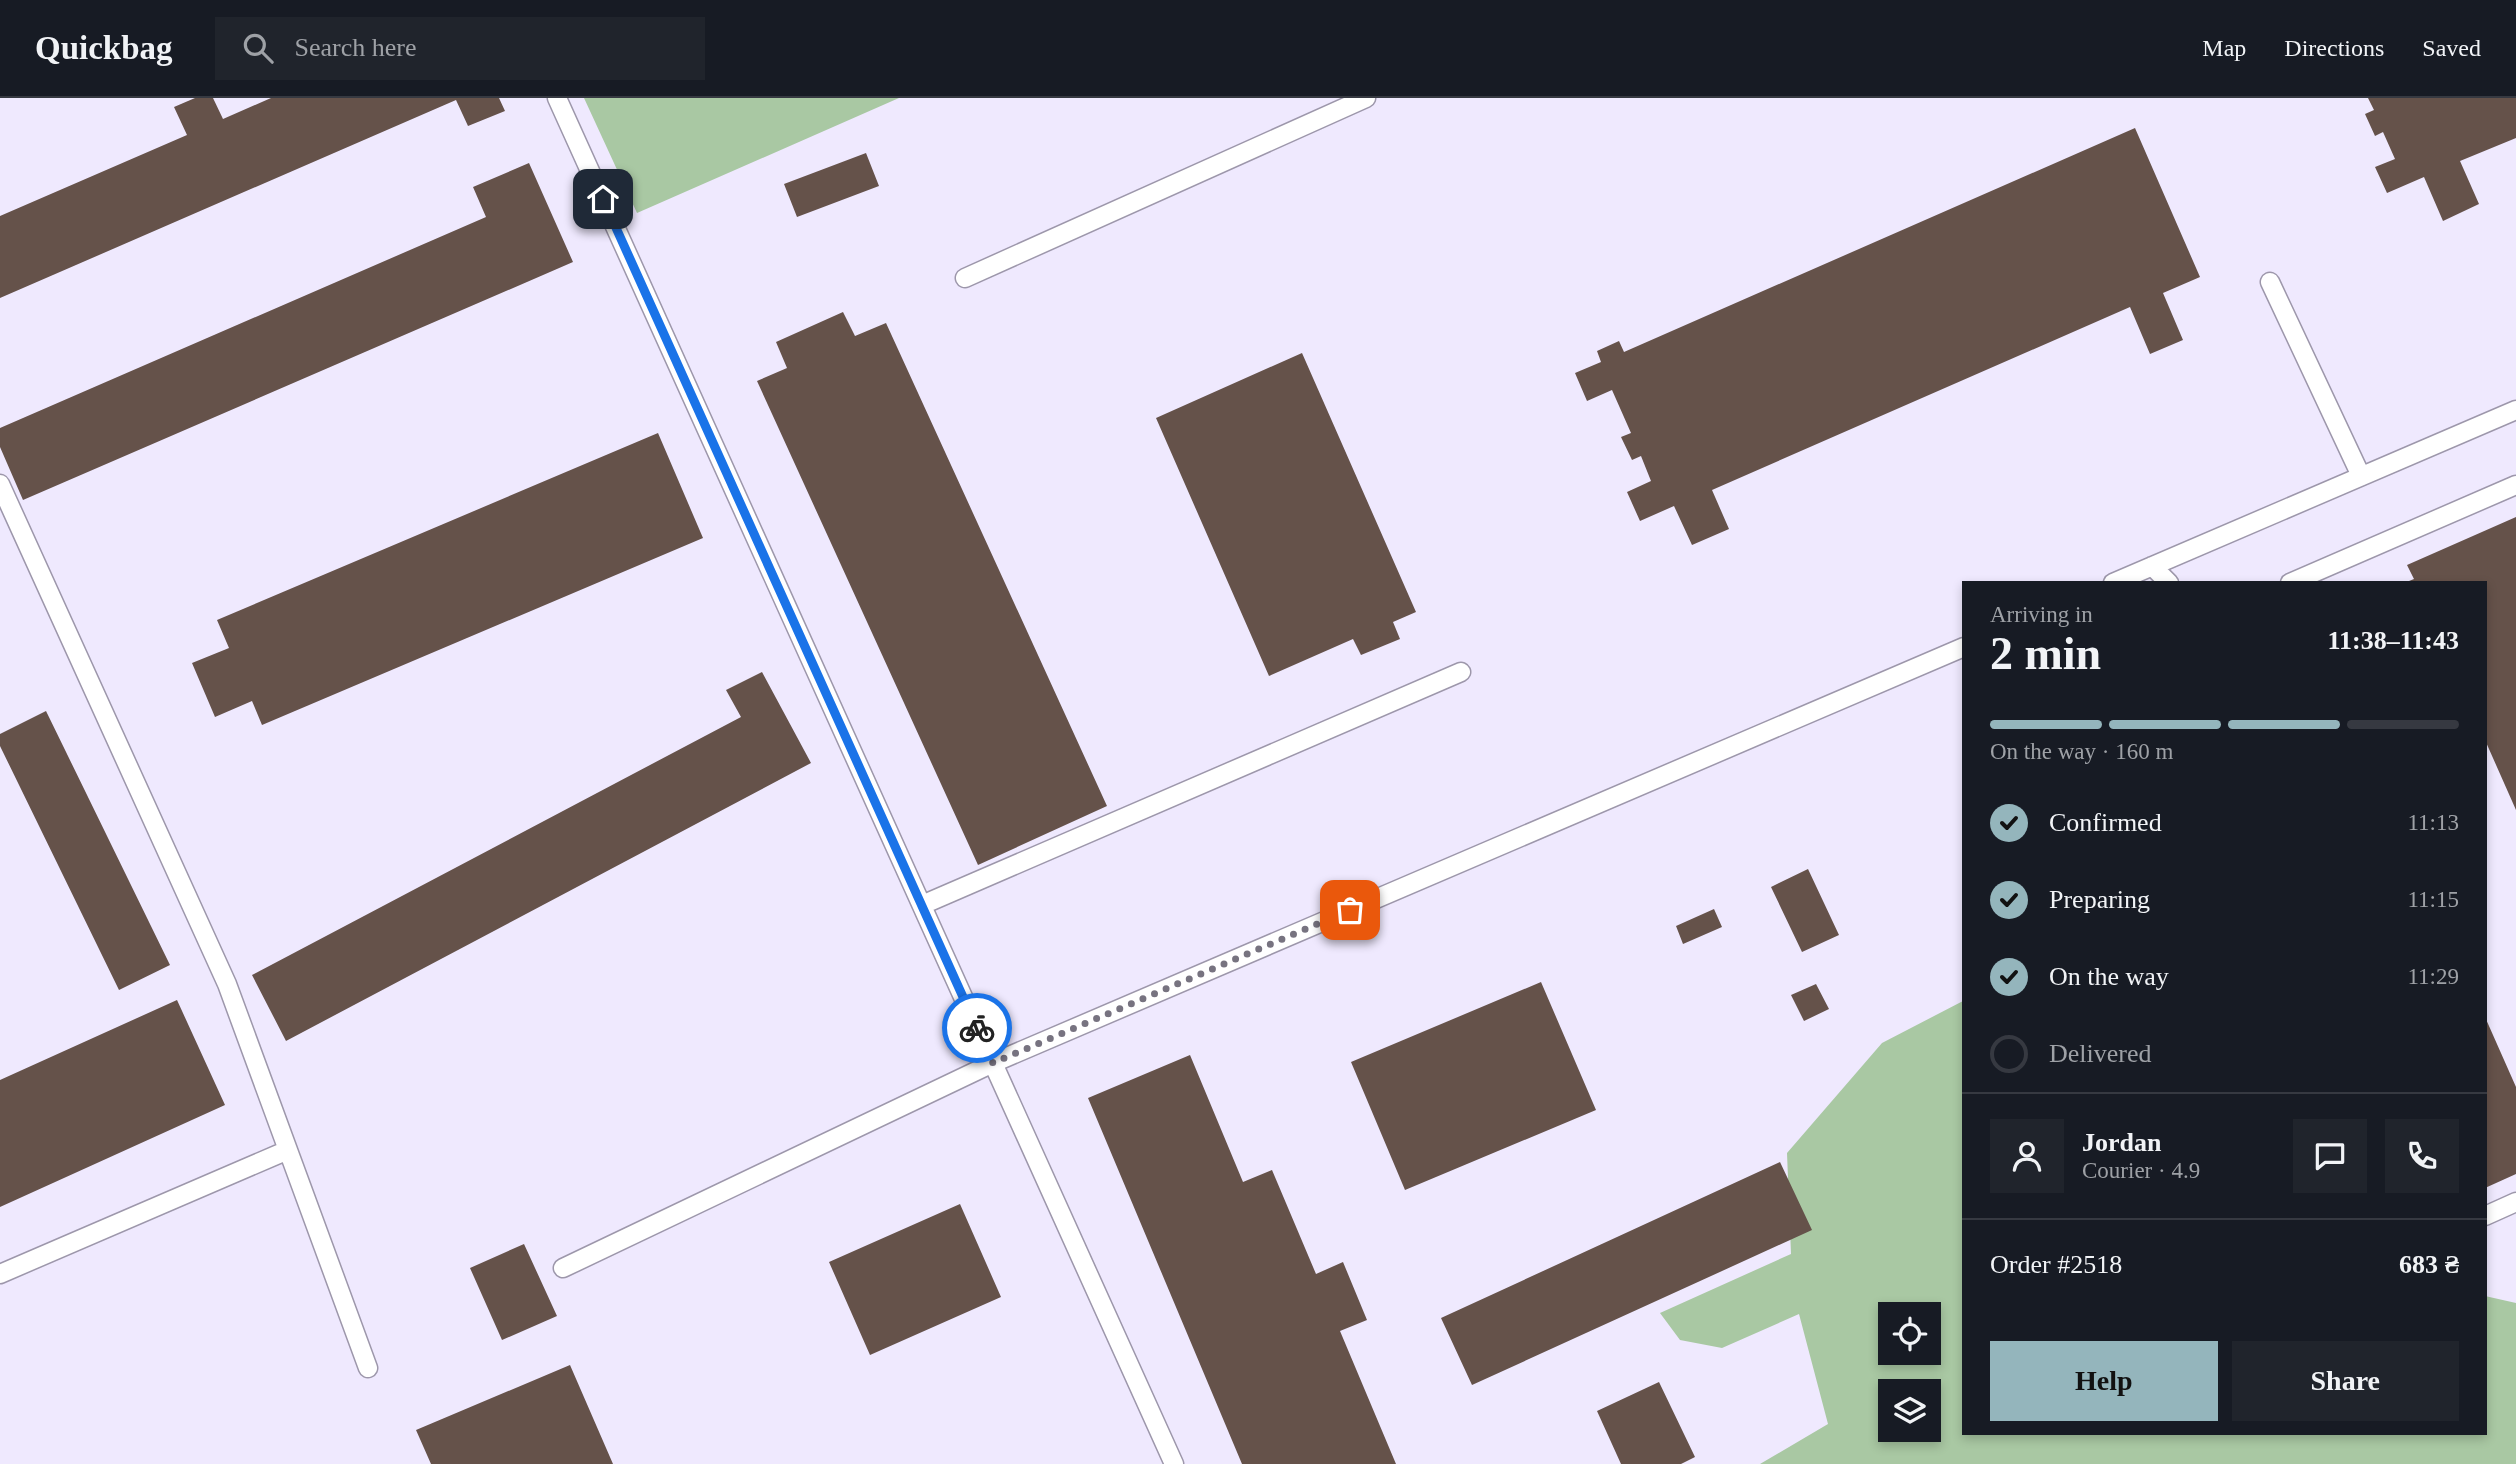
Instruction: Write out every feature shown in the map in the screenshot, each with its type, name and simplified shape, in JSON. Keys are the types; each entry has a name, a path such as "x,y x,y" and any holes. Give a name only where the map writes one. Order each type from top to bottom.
{"lane":[{"path":"557,98 1174,1464"},
{"path":"965,278 1366,98"},
{"path":"2270,282 2361,476"},
{"path":"2117,581 2516,410"},
{"path":"0,484 227,984 368,1368"},
{"path":"2295,581 2516,485"},
{"path":"2151,566 2167,581"},
{"path":"563,1268 993,1063 1962,648"},
{"path":"922,905 1461,672"},
{"path":"0,1274 288,1150"},
{"path":"2487,1215 2516,1202"}],"green space":[{"path":"584,98 899,98 637,213"},
{"path":"1962,1002 1962,1435 2487,1435 2487,1296 2516,1303 2516,1464 1760,1464 1828,1424 1799,1314 1722,1348 1680,1340 1660,1313 1791,1254 1787,1153 1882,1043"}],"building":[{"path":"195,98 213,98 223,119 271,98 499,98 505,111 468,126 456,100 0,298 0,216 187,135 174,107"},
{"path":"2368,98 2516,98 2516,138 2460,161 2479,204 2443,221 2424,177 2387,193 2375,167 2395,159 2383,132 2375,136 2365,114 2374,110"},
{"path":"2135,128 2200,277 2163,293 2183,340 2150,354 2130,307 1712,490 1729,529 1692,545 1674,506 1640,521 1627,492 1651,481 1641,456 1632,460 1621,437 1631,433 1612,390 1587,401 1575,373 1601,362 1597,351 1619,341 1624,352"},
{"path":"866,153 879,186 797,217 784,184"},
{"path":"529,163 573,262 23,500 0,447 0,428 486,217 473,187"},
{"path":"843,312 855,336 886,323 1107,806 978,865 757,381 787,368 776,342"},
{"path":"1302,353 1416,612 1393,622 1400,639 1361,655 1353,639 1269,676 1156,418"},
{"path":"658,433 703,538 262,725 252,701 215,717 192,663 229,648 217,620"},
{"path":"2516,517 2516,810 2487,745 2487,581 2409,581 2414,579 2407,565"},
{"path":"762,672 811,763 286,1041 252,975 741,717 726,690"},
{"path":"46,711 170,965 119,990 0,746 0,734"},
{"path":"1808,869 1839,935 1802,952 1771,887"},
{"path":"1714,909 1722,927 1683,944 1676,926"},
{"path":"1541,982 1596,1110 1405,1190 1351,1062"},
{"path":"1816,984 1829,1009 1804,1021 1791,995"},
{"path":"177,1000 225,1105 0,1207 0,1080"},
{"path":"2487,1022 2516,1087 2516,1174 2487,1187"},
{"path":"1190,1055 1243,1182 1272,1170 1316,1274 1343,1262 1367,1320 1340,1331 1396,1464 1242,1464 1088,1098"},
{"path":"1780,1162 1812,1230 1472,1385 1441,1318"},
{"path":"960,1204 1001,1297 870,1355 829,1262"},
{"path":"524,1244 557,1316 502,1340 470,1268"},
{"path":"570,1365 613,1464 431,1464 416,1430"},
{"path":"1659,1382 1695,1457 1681,1464 1621,1464 1597,1411"}],"way so far":[{"path":"977,1028 993,1063 1350,910"}],"route":[{"path":"603,199 977,1028"}]}
